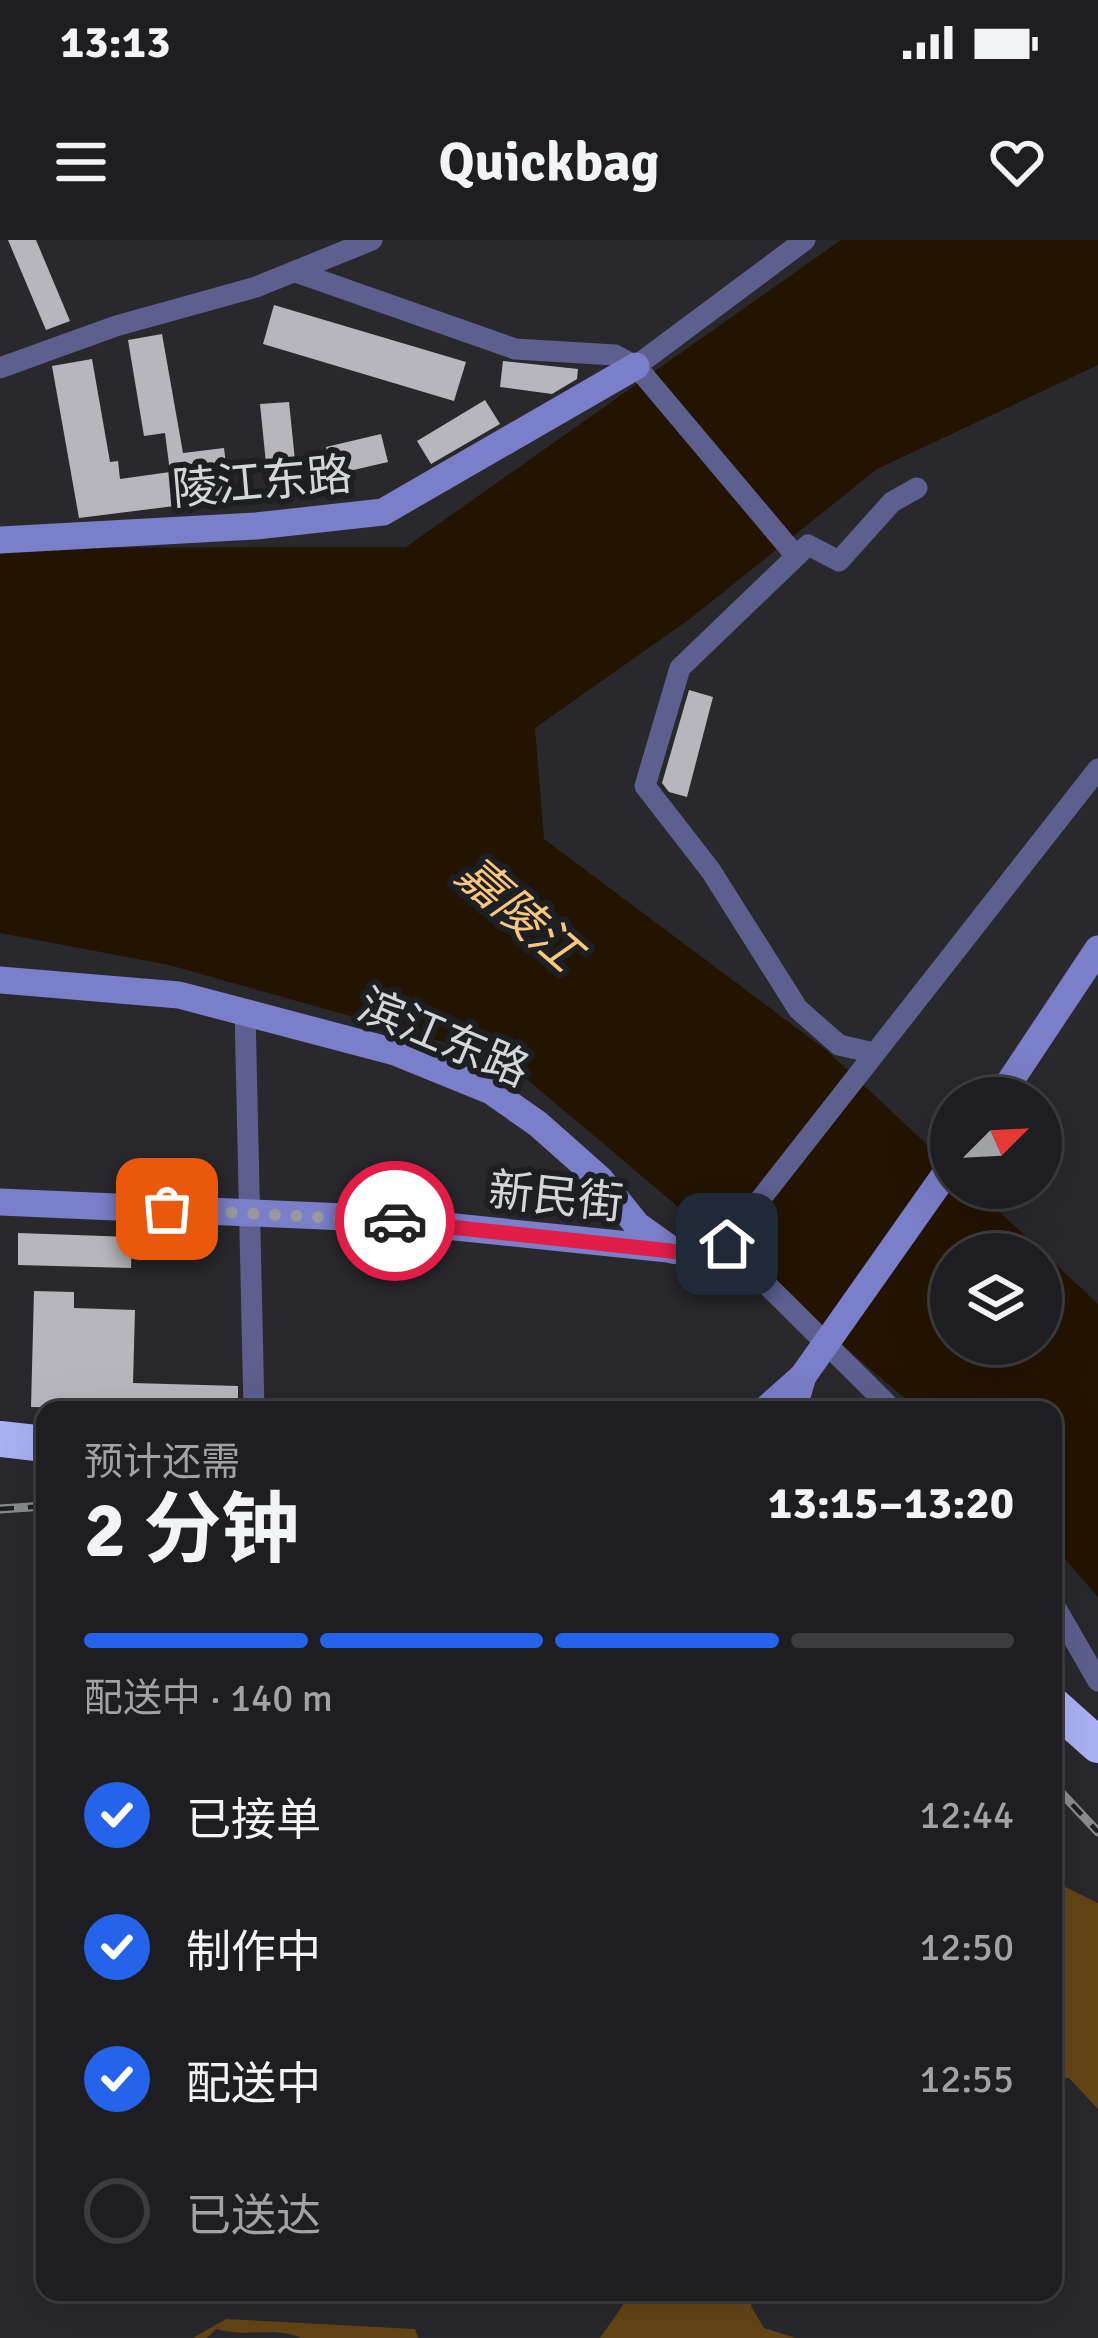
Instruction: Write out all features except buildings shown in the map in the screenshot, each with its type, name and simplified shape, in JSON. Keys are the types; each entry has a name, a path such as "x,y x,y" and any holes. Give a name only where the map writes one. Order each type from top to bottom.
{"highway":[{"path":"0,1439 36,1443"},
{"path":"1062,1714 1098,1745"}],"street":[{"path":"0,368 116,326 296,272 372,240"},
{"path":"636,366 805,240"},
{"path":"296,272 514,349 615,355 636,366 796,556"},
{"name":"陵江东路","path":"0,540 256,526 383,512 636,366"},
{"path":"870,1058 839,1045 798,1009 711,871 645,786 680,668 808,545 839,561 892,502 917,488"},
{"path":"722,1250 1098,769"},
{"path":"1013,1077 1094,967"},
{"name":"滨江东路","path":"0,980 179,995 395,1052 491,1091 538,1124 600,1179 637,1225 672,1250"},
{"path":"245,1011 254,1401"},
{"path":"775,1401 803,1376 930,1196"},
{"name":"新民街","path":"0,1202 368,1218 672,1250"},
{"path":"672,1250 722,1250 767,1286 884,1401"},
{"path":"796,1401 803,1376"},
{"path":"1062,1619 1098,1681"}],"shaded area":[{"path":"1062,1885 1098,1903 1098,2109 1069,2078 1062,2078"},
{"path":"626,2301 752,2301 764,2328 796,2338 600,2338"},
{"path":"226,2319 415,2329 418,2338 302,2338 216,2329 207,2338 193,2338"}],"water":[{"name":"嘉陵江","path":"841,240 1098,240 1098,365 877,469 691,618 535,728 544,839 826,1050 930,1147 930,1209 996,1209 1022,1233 930,1233 930,1365 1062,1365 1062,1270 1098,1304 1098,1597 1062,1555 1062,1401 908,1401 503,1059 169,965 0,933 0,548 406,547"}],"railway":[{"path":"0,1509 36,1507"},
{"path":"1062,1794 1098,1832"}],"way so far":[{"path":"167,1209 395,1221"}],"route":[{"path":"395,1221 716,1256 727,1244"}]}
